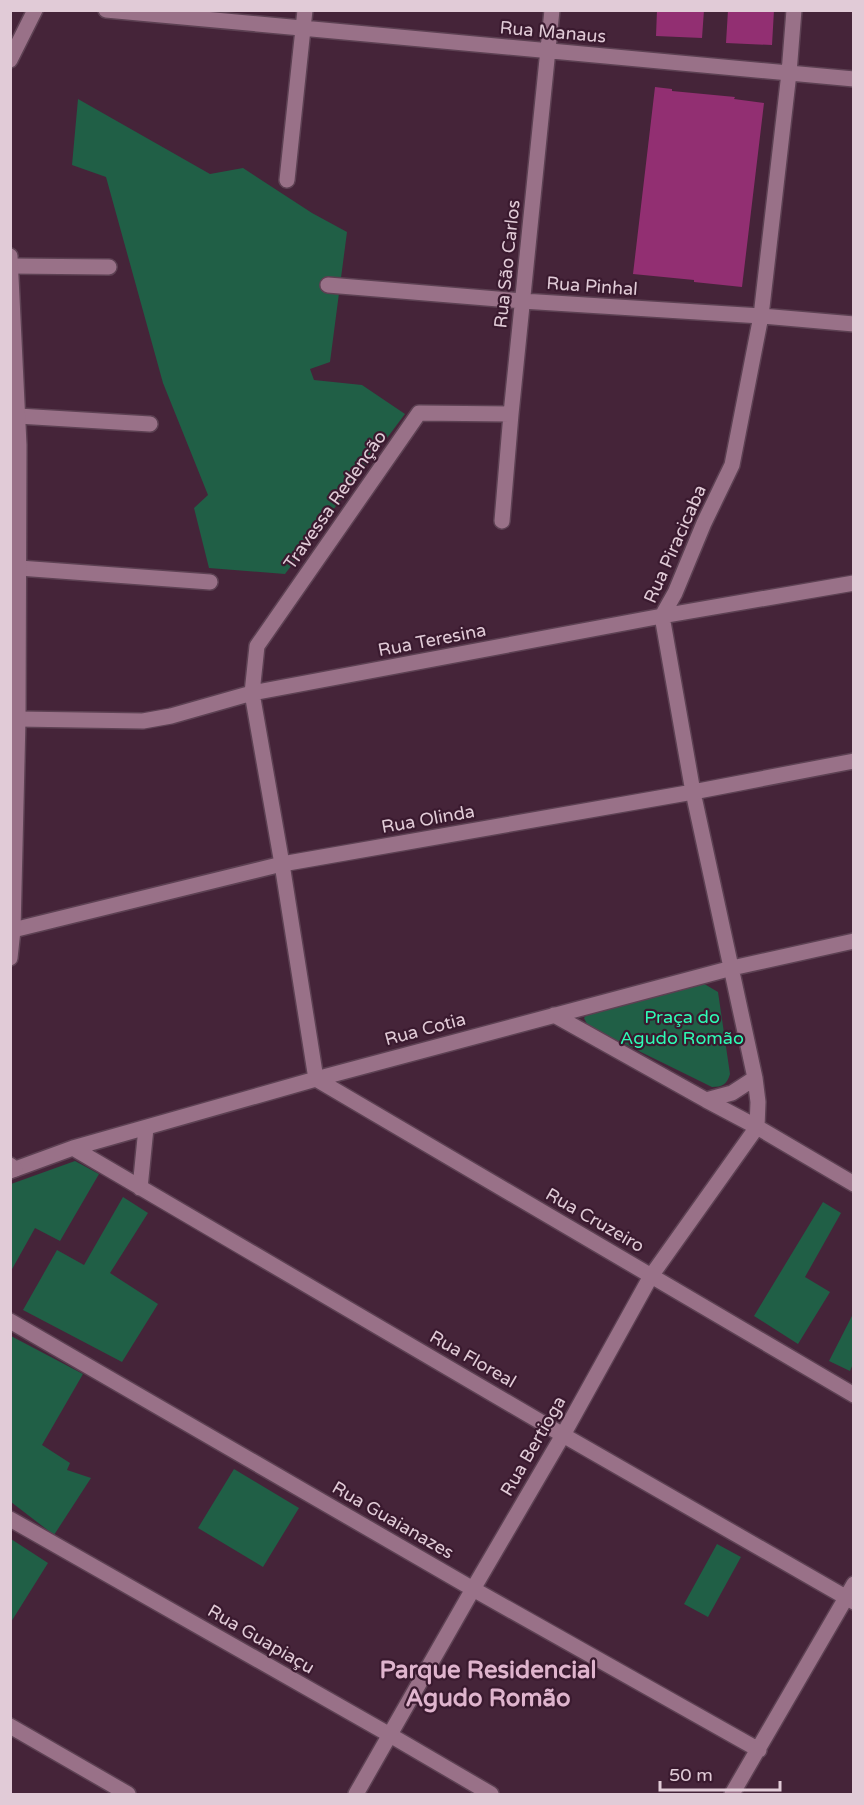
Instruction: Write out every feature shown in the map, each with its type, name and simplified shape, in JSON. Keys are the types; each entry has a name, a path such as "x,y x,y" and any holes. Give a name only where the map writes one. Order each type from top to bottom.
{"street":[{"path":"10,60 35,10"},
{"name":"Rua Manaus","path":"106,10 854,79"},
{"path":"287,180 305,10"},
{"name":"Rua São Carlos","path":"502,521 552,10"},
{"name":"Rua Piracicaba","path":"757,1127 758,1102 755,1078 693,792 662,616 675,593 704,523 732,465 761,316 794,10"},
{"path":"10,256 18,416 19,568 14,930 10,958"},
{"path":"11,266 109,267"},
{"name":"Rua Pinhal","path":"328,285 854,324"},
{"name":"Travessa Redenção","path":"252,693 257,646 419,413 511,414"},
{"path":"18,416 150,424"},
{"path":"19,568 210,582"},
{"name":"Rua Teresina","path":"18,719 143,721 171,716 252,693 662,616 854,583"},
{"path":"252,693 316,1079"},
{"name":"Rua Olinda","path":"14,930 282,864 693,792 854,761"},
{"name":"Rua Cotia","path":"12,1168 73,1148 316,1079 732,968 854,941"},
{"path":"554,1015 757,1127 854,1184"},
{"path":"706,1100 732,1093 755,1078"},
{"name":"Rua Cruzeiro","path":"316,1079 854,1395"},
{"name":"Rua Bertioga","path":"356,1794 472,1589 563,1435 651,1276 757,1127"},
{"path":"141,1188 146,1128"},
{"name":"Rua Floreal","path":"73,1148 850,1600"},
{"name":"Rua Guaianazes","path":"10,1321 472,1589 759,1750"},
{"name":"Rua Guapiaçu","path":"10,1519 491,1794"},
{"path":"732,1794 850,1600 854,1584"},
{"path":"10,1726 128,1794"}],"green space":[{"path":"78,99 210,174 243,168 312,213 347,232 330,362 310,369 314,380 362,385 405,414 285,574 209,568 194,508 208,495 163,383 106,177 72,165"},
{"name":"Praça do Agudo Romão","path":"701,982 718,992 730,1074 726,1083 719,1086 712,1087 588,1026 584,1018 589,1012"},
{"path":"75,1161 99,1174 60,1241 35,1228 11,1271 11,1184"},
{"path":"123,1197 148,1213 110,1273 158,1304 122,1362 23,1310 57,1250 84,1265"},
{"path":"823,1202 841,1213 805,1277 830,1292 798,1344 754,1316"},
{"path":"853,1314 853,1364 850,1371 829,1361"},
{"path":"11,1336 83,1374 42,1445 70,1463 67,1470 91,1478 54,1535 11,1502"},
{"path":"234,1469 299,1508 263,1567 198,1528"},
{"path":"11,1539 48,1563 11,1622"},
{"path":"717,1544 741,1557 708,1617 684,1604"}],"building":[{"path":"657,10 704,10 702,38 656,36"},
{"path":"728,10 774,10 772,45 726,43"},
{"path":"655,87 764,103 742,287 633,274"}],"district":[{"name":"Parque Residencial Agudo Romão","path":"488,1684"}]}
